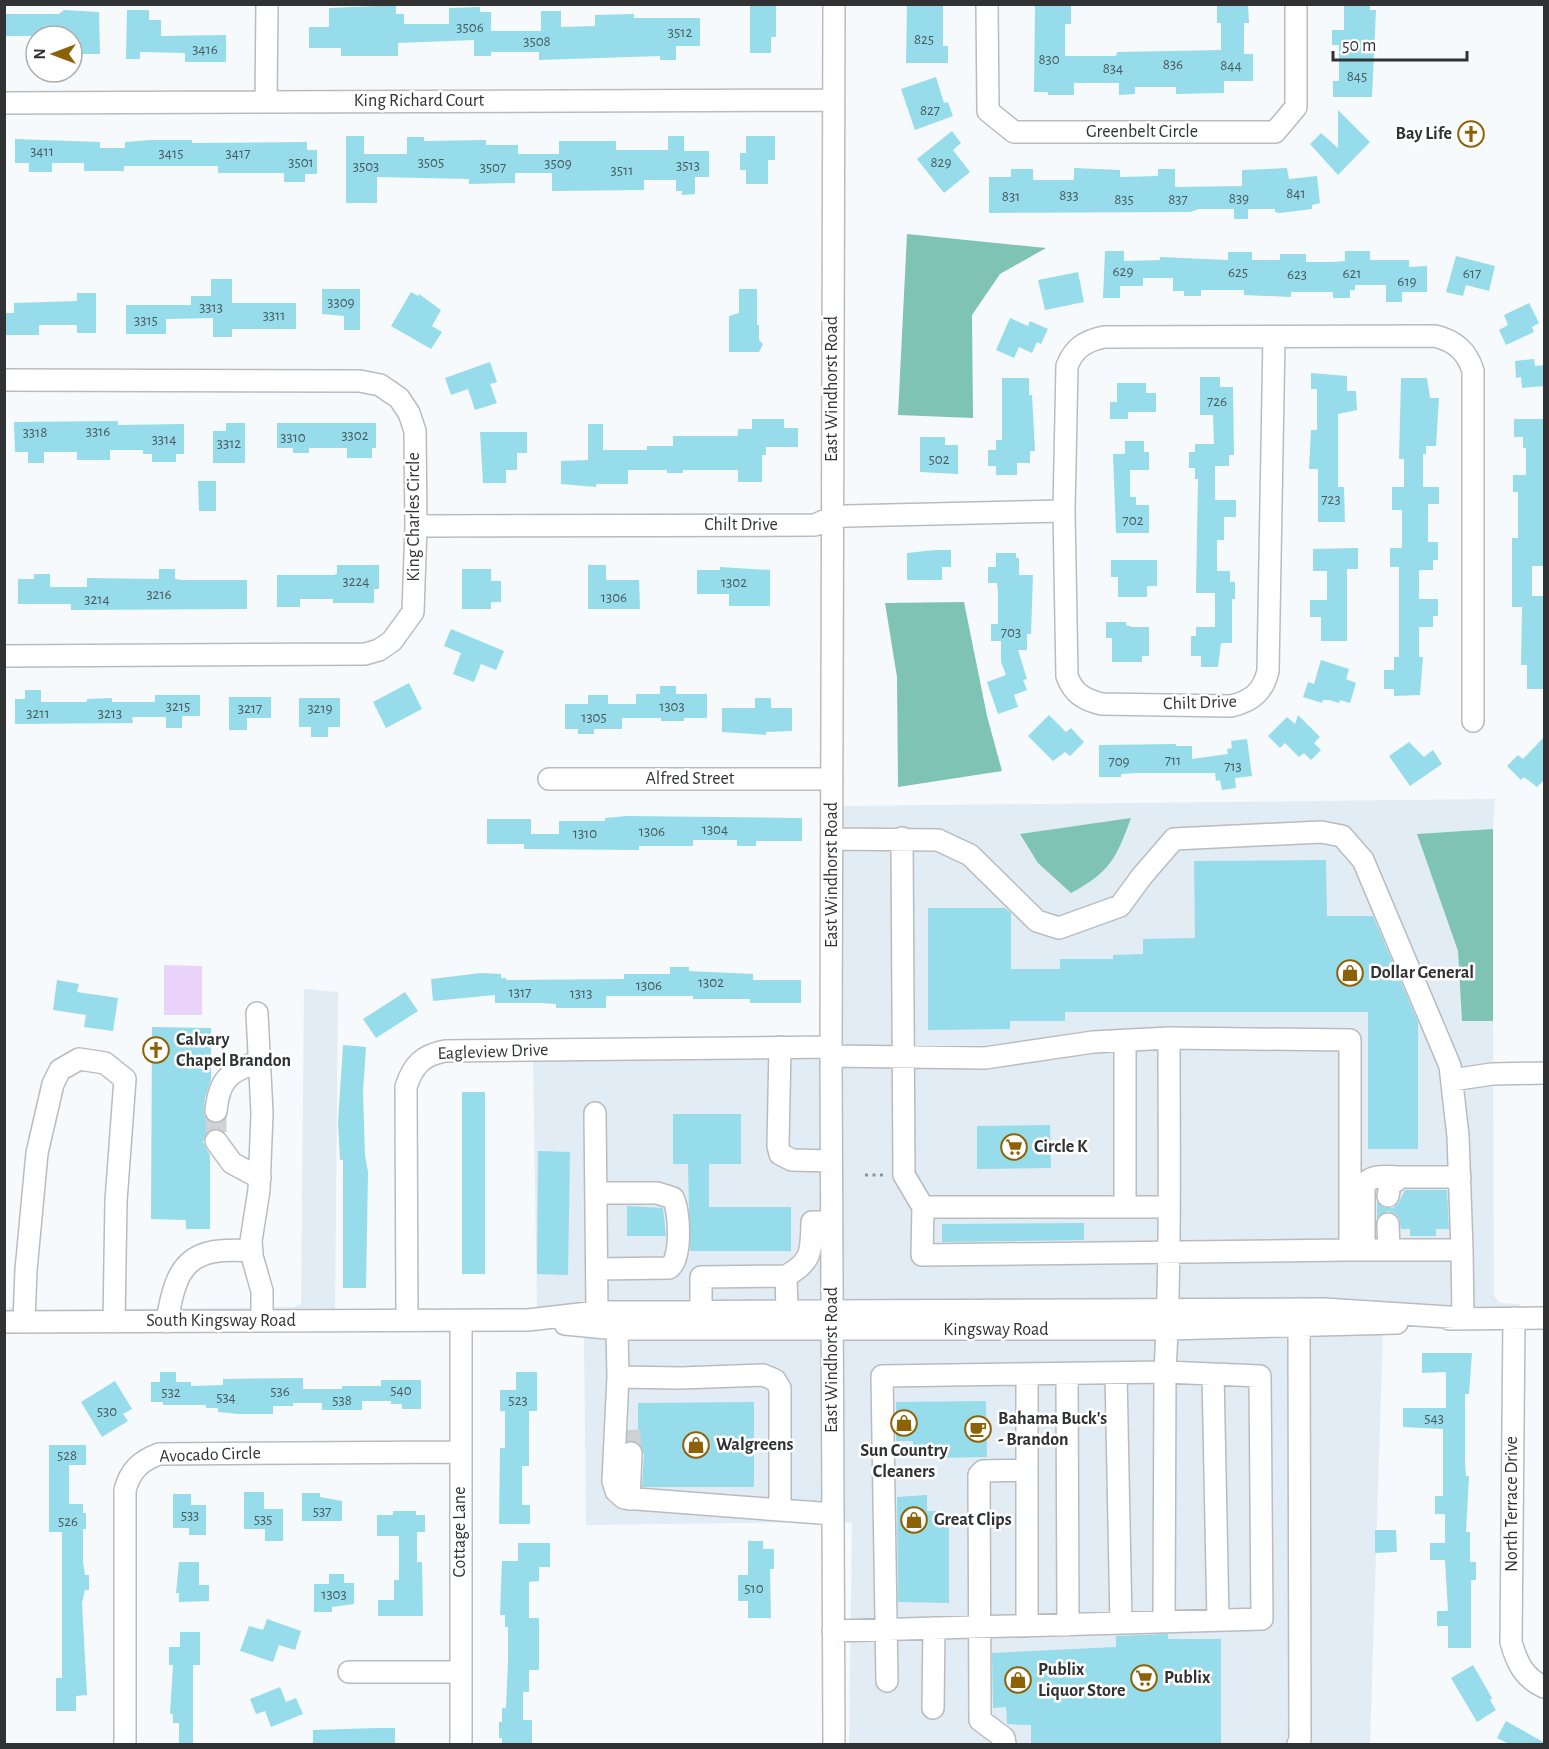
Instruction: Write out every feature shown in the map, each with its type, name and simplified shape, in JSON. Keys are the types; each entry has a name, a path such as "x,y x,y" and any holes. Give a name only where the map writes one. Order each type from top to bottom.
{"street":[{"path":"266,101 267,4"},
{"name":"East Windhorst Road","path":"834,4 831,1051 834,1744"},
{"name":"Greenbelt Circle","path":"987,4 988,111 1014,132 1275,132 1296,107 1296,4"},
{"name":"King Richard Court","path":"4,103 833,100"},
{"name":"Chilt Drive","path":"1274,337 1268,670 1264,685 1255,696 1231,706 1102,704 1092,702 1072,689 1067,676 1064,511 1067,366 1071,355 1080,346 1104,337 1436,336 1450,340 1469,359 1473,371 1473,721"},
{"name":"King Charles Circle","path":"4,380 360,381 380,384 399,398 409,413 415,431 416,526 413,612 392,641 379,650 365,654 4,656"},
{"name":"Chilt Drive","path":"416,526 814,525 832,517 1064,511"},
{"name":"Alfred Street","path":"549,779 832,778"},
{"path":"832,838 938,840 970,855 1037,921 1059,928 1120,906 1174,839 1321,832 1342,836 1363,860 1450,1066 1460,1178 1463,1318"},
{"path":"902,838 904,1175 923,1207 922,1255 1462,1250"},
{"path":"256,1013 262,1113 260,1178 252,1251 262,1291 262,1321"},
{"path":"1164,1622 1165,1372 1169,1251 1169,1038"},
{"name":"Eagleview Drive","path":"407,1320 406,1087 410,1074 419,1061 431,1054 445,1051 780,1047 902,1057 985,1058 1125,1040 1169,1038 1350,1040 1357,1250"},
{"path":"1125,1040 1125,1207"},
{"path":"780,1047 778,1146 780,1154 792,1160 831,1161"},
{"path":"14,1322 26,1270 38,1153 53,1084 60,1070 79,1059 105,1064 125,1079 117,1181 114,1322"},
{"path":"216,1111 220,1088 227,1077 234,1070 258,1062"},
{"path":"1452,1080 1492,1074 1545,1073"},
{"path":"596,1113 597,1312"},
{"path":"216,1141 232,1163 260,1178"},
{"path":"1357,1250 1364,1186 1367,1181 1372,1178 1401,1177 1460,1178"},
{"path":"1388,1196 1390,1185 1401,1177"},
{"path":"596,1194 657,1193 673,1198 677,1212 678,1253 674,1265 669,1268 597,1269"},
{"path":"923,1207 1169,1207"},
{"path":"702,1312 702,1277 786,1276 800,1268 811,1255 812,1222 831,1222"},
{"path":"1389,1224 1389,1250"},
{"path":"167,1322 175,1283 181,1270 191,1261 214,1251 252,1251"},
{"path":"786,1276 787,1310"},
{"name":"Kingsway Road","path":"1167,1320 1335,1309 1463,1318"},
{"name":"Kingsway Road","path":"528,1320 597,1312 787,1310 832,1319"},
{"name":"Kingsway Road","path":"438,1321 528,1320 617,1329 832,1319 1167,1320 1299,1328 1463,1318 1545,1318"},
{"name":"North Terrace Drive","path":"1514,1318 1511,1642 1518,1664 1539,1684"},
{"name":"Cottage Lane","path":"460,1320 461,1744"},
{"name":"South Kingsway Road","path":"14,1322 438,1321"},
{"path":"1298,1744 1300,1740 1299,1328"},
{"path":"617,1329 618,1377 613,1481 616,1491 624,1498 832,1514"},
{"path":"833,1631 886,1630 934,1628 1068,1625 1262,1619 1260,1376 1165,1372 882,1376 886,1630 887,1681"},
{"path":"1116,1373 1121,1623"},
{"path":"1027,1374 1027,1626"},
{"path":"1067,1374 1068,1625"},
{"path":"1213,1374 1218,1620"},
{"path":"618,1377 681,1378 763,1375 775,1380 780,1388 780,1510"},
{"path":"617,1398 630,1430"},
{"name":"Avocado Circle","path":"126,1744 126,1490 129,1476 138,1466 159,1454 459,1452"},
{"path":"628,1499 631,1453"},
{"path":"1005,1744 1004,1738 981,1720 979,1475 983,1471 1027,1470"},
{"path":"933,1708 934,1628"},
{"path":"349,1672 461,1672"}],"path":[{"path":"865,1175 891,1175"}],"shaded area":[{"path":"907,234 1046,248 1000,274 972,315 973,418 898,415"},
{"path":"964,602 987,716 1002,771 898,787 897,677 885,603"},
{"path":"1495,799 1493,829 1417,834 1458,951 1462,1021 1493,1021 1494,1296 1500,1303 1520,1304 1519,1309 1463,1309 1347,1300 842,1300 842,806"},
{"path":"1131,818 1121,844 1110,863 1095,878 1071,893 1038,863 1020,834"},
{"path":"1493,829 1493,1021 1462,1021 1458,951 1417,834"},
{"path":"164,965 202,966 202,1015 164,1015"},
{"path":"304,989 338,992 335,1311 9,1313 9,1307 16,1310 294,1307 301,1304"},
{"path":"821,1056 821,1300 537,1309 533,1059"},
{"path":"1383,1333 1370,1744 849,1744 852,1523 843,1522 842,1339 1178,1338"},
{"path":"584,1336 821,1339 822,1522 586,1525"}],"building":[{"path":"750,4 776,4 776,37 771,37 771,53 750,53"},
{"path":"907,4 943,4 943,46 948,46 948,63 906,63"},
{"path":"1035,4 1071,5 1071,24 1065,24 1065,56 1116,56 1117,52 1221,50 1221,23 1217,23 1217,4 1248,5 1249,23 1244,23 1244,54 1253,54 1253,81 1224,81 1224,93 1176,94 1176,87 1135,87 1135,94 1119,95 1119,83 1074,83 1074,95 1048,95 1048,92 1034,92"},
{"path":"1344,4 1370,4 1370,10 1376,10 1372,97 1333,97 1333,81 1339,81 1339,45 1332,45 1332,30 1344,30"},
{"path":"396,6 396,14 404,14 404,24 449,24 449,8 480,7 480,12 491,12 491,31 541,31 541,11 561,11 561,27 595,26 595,15 634,14 634,18 700,18 700,46 676,46 676,60 660,60 660,56 539,60 539,52 491,52 491,56 474,56 474,40 398,43 398,56 341,56 341,48 309,48 309,27 329,27 329,8"},
{"path":"64,10 99,12 100,54 84,54 84,24 24,24 24,36 4,36 4,14 59,14"},
{"path":"127,10 149,10 149,20 161,20 161,36 226,35 226,62 185,62 185,53 140,52 140,59 126,59"},
{"path":"936,77 944,103 948,102 953,116 915,130 901,89"},
{"path":"1338,110 1370,142 1338,175 1310,144 1321,133 1338,148"},
{"path":"952,131 961,143 953,150 970,172 944,193 917,159"},
{"path":"346,136 364,136 364,154 407,154 407,137 424,137 424,141 486,140 486,145 518,145 518,154 559,154 559,141 616,141 616,150 668,150 668,136 684,136 684,151 709,151 709,177 695,177 695,194 682,195 682,191 676,191 676,180 644,180 644,190 552,191 552,173 515,173 515,183 469,184 469,179 377,177 377,203 346,203"},
{"path":"746,136 775,136 775,160 768,160 768,184 746,184 746,170 740,170 740,153 746,153"},
{"path":"15,139 100,142 100,148 125,148 125,142 151,140 192,140 192,143 307,142 307,150 317,150 317,174 305,174 305,182 284,182 284,173 218,173 218,166 124,166 124,171 84,171 84,163 52,163 52,172 29,172 29,163 15,163"},
{"path":"1074,168 1120,170 1120,177 1158,176 1158,169 1175,169 1175,187 1242,186 1242,170 1287,168 1289,179 1317,176 1320,203 1312,205 1312,209 1280,213 1275,212 1275,209 1248,209 1248,219 1234,219 1234,209 1199,209 1190,212 989,213 989,177 1011,177 1011,169 1033,169 1033,180 1074,180"},
{"path":"1105,251 1124,251 1124,261 1160,260 1160,257 1228,260 1228,252 1252,252 1252,260 1280,260 1280,254 1306,254 1306,262 1333,262 1345,261 1345,251 1370,251 1370,260 1409,260 1409,267 1427,266 1427,292 1402,292 1402,302 1386,302 1386,285 1355,285 1355,290 1350,290 1350,298 1333,298 1333,292 1291,292 1291,297 1244,295 1244,290 1201,290 1201,296 1184,296 1184,291 1173,291 1173,278 1143,278 1143,286 1120,286 1120,298 1103,298"},
{"path":"1456,256 1495,266 1489,291 1466,285 1463,296 1446,292"},
{"path":"1078,272 1084,302 1045,310 1038,280"},
{"path":"211,279 232,279 232,303 296,303 296,329 232,329 232,337 213,337 213,318 166,319 166,334 126,334 126,305 191,305 191,296 211,296"},
{"path":"322,289 360,289 360,330 344,330 344,316 322,314"},
{"path":"739,289 757,289 757,325 759,325 759,340 763,344 759,352 729,352 729,316 739,313"},
{"path":"411,292 418,296 419,294 441,310 432,326 442,332 431,349 391,326"},
{"path":"77,293 96,293 96,333 77,333 77,325 39,325 39,335 4,335 4,313 14,313 14,303 77,301"},
{"path":"1529,303 1539,323 1532,327 1534,332 1506,345 1499,330 1508,325 1504,315"},
{"path":"1010,318 1028,326 1030,321 1048,329 1041,344 1037,342 1032,353 1019,347 1014,358 996,350"},
{"path":"1534,359 1535,366 1545,365 1545,386 1522,388 1521,377 1516,378 1515,361"},
{"path":"490,362 497,382 490,384 497,403 475,410 468,389 451,395 445,378"},
{"path":"1311,373 1347,376 1347,391 1356,391 1357,410 1338,414 1338,487 1344,487 1345,522 1318,522 1318,469 1309,469 1311,430 1317,430 1317,389 1311,389"},
{"path":"1200,377 1220,377 1220,387 1233,387 1234,455 1229,455 1229,466 1215,466 1215,500 1236,500 1236,517 1224,517 1224,540 1217,540 1217,571 1230,571 1230,582 1235,582 1235,599 1232,599 1232,643 1221,643 1218,667 1201,667 1201,656 1191,656 1191,636 1196,636 1196,627 1215,627 1215,593 1196,593 1198,479 1195,479 1195,468 1189,468 1189,452 1195,452 1195,444 1214,444 1213,415 1200,415"},
{"path":"1002,378 1029,378 1029,395 1032,395 1035,451 1030,451 1030,463 1017,463 1017,475 996,475 996,466 988,466 988,450 996,450 996,440 1002,440"},
{"path":"1401,378 1427,378 1430,398 1439,398 1436,446 1426,446 1426,454 1423,454 1423,487 1439,487 1439,504 1428,504 1428,542 1438,542 1438,560 1433,560 1433,570 1419,570 1419,599 1438,599 1438,616 1433,616 1433,627 1419,627 1419,657 1423,657 1420,695 1394,696 1394,689 1384,689 1384,670 1394,670 1394,657 1399,657 1399,567 1390,567 1390,548 1402,548 1402,510 1392,510 1392,487 1404,487 1404,459 1399,459"},
{"path":"1117,383 1146,383 1146,393 1156,393 1156,412 1128,412 1128,419 1110,419 1110,402 1117,402"},
{"path":"752,419 784,419 784,428 798,428 798,447 766,447 766,455 762,455 762,482 738,482 738,470 683,470 683,473 667,473 667,470 628,470 628,484 596,484 596,487 561,484 561,461 588,460 588,424 603,424 603,450 647,450 647,446 673,446 673,436 738,436 738,429 752,429"},
{"path":"1514,419 1545,419 1545,566 1532,566 1532,596 1545,596 1545,689 1527,689 1527,665 1521,665 1522,607 1512,607 1512,538 1518,538 1518,492 1513,492 1513,475 1526,475 1526,448 1523,448 1523,437 1514,437"},
{"path":"118,421 118,425 184,424 184,454 176,454 176,462 152,462 152,454 143,454 143,450 110,450 110,460 77,460 77,452 44,452 44,463 28,463 28,452 15,452 14,422"},
{"path":"226,423 245,423 245,463 213,463 213,431 226,431"},
{"path":"277,423 376,423 376,448 372,448 372,458 347,458 347,448 309,448 309,453 293,453 293,448 277,448"},
{"path":"480,432 527,432 527,453 517,453 517,470 506,470 506,483 483,483"},
{"path":"920,437 945,437 945,445 958,445 958,474 920,472"},
{"path":"1125,441 1144,441 1144,452 1149,452 1149,470 1130,470 1130,497 1136,497 1136,505 1149,505 1149,533 1116,533 1113,454 1125,454"},
{"path":"198,481 216,481 216,511 199,511"},
{"path":"1358,548 1358,569 1347,569 1347,641 1321,641 1321,617 1310,617 1310,600 1327,600 1327,571 1313,571 1313,549"},
{"path":"951,550 951,567 942,567 942,580 907,580 907,553"},
{"path":"996,553 1016,553 1016,558 1019,558 1019,575 1033,575 1031,634 1027,634 1027,650 1018,650 1027,679 1023,680 1027,690 1014,695 1018,707 998,714 987,682 1006,675 1001,662 1001,641 991,641 991,624 998,624 998,592 997,583 988,583 988,567 996,567"},
{"path":"1111,560 1157,560 1157,586 1147,586 1147,597 1118,597 1118,577 1111,577"},
{"path":"337,565 379,565 379,589 374,589 374,603 333,603 333,599 300,599 300,607 277,607 277,575 333,575 337,574"},
{"path":"588,565 606,565 606,580 639,580 640,609 588,609"},
{"path":"720,567 770,570 770,606 729,606 729,594 697,594 697,570 720,570"},
{"path":"159,569 175,569 175,579 183,580 247,580 247,609 71,610 71,604 18,604 18,579 34,579 34,574 50,574 50,587 87,587 87,578 159,579"},
{"path":"462,569 491,569 491,581 501,581 501,602 491,602 491,609 462,609"},
{"path":"1106,622 1126,622 1126,625 1132,627 1149,627 1149,656 1142,656 1142,662 1112,662 1112,638 1106,638"},
{"path":"451,629 504,651 496,670 481,664 474,682 453,674 461,653 444,646"},
{"path":"1321,660 1349,669 1346,679 1356,683 1350,703 1340,700 1339,703 1323,700 1322,703 1303,697 1308,682 1314,684"},
{"path":"409,683 422,709 386,728 373,702"},
{"path":"660,686 676,686 676,694 707,694 707,718 661,721 661,718 622,718 622,729 594,729 594,734 578,734 578,729 565,729 565,704 588,704 588,695 608,695 608,704 636,704 636,694 660,694"},
{"path":"25,690 41,690 41,702 87,702 87,699 112,698 112,702 155,702 155,695 200,695 200,716 182,716 182,728 166,728 166,717 132,717 133,723 15,724 15,699 25,699"},
{"path":"229,697 271,697 271,718 247,718 247,730 229,730"},
{"path":"299,698 340,698 340,727 328,727 328,737 311,737 311,727 299,727"},
{"path":"755,698 771,698 771,708 792,708 792,731 766,732 766,735 722,732 722,708 755,708"},
{"path":"1049,715 1066,732 1071,728 1084,742 1070,756 1065,752 1053,761 1028,736"},
{"path":"1298,715 1320,737 1314,743 1321,750 1311,760 1304,753 1299,757 1285,743 1280,748 1268,736 1287,717 1295,724"},
{"path":"1545,736 1545,779 1537,787 1524,777 1521,780 1507,766 1518,755 1523,759"},
{"path":"1247,739 1252,776 1235,778 1236,788 1222,790 1220,780 1216,781 1215,773 1138,773 1121,774 1121,777 1099,777 1099,745 1176,744 1176,746 1192,746 1192,759 1228,754 1227,749 1232,748 1231,741"},
{"path":"1409,742 1424,757 1433,750 1442,764 1410,786 1389,756"},
{"path":"627,816 802,818 802,841 756,841 756,846 737,846 737,840 693,840 693,846 639,846 639,850 524,849 524,844 487,844 487,819 531,819 531,834 559,834 559,821 605,821 605,818"},
{"path":"1326,860 1327,916 1373,916 1418,1022 1418,1149 1368,1149 1368,1012 1065,1012 1065,1021 1010,1021 1010,1029 928,1030 928,908 1005,908 1011,913 1011,969 1060,969 1060,959 1113,959 1113,955 1143,954 1143,939 1195,938 1194,861"},
{"path":"670,967 689,967 689,971 753,974 753,980 801,980 801,1003 750,1003 750,999 693,999 693,996 606,996 606,1008 556,1008 556,1004 495,1003 495,995 433,1001 431,979 481,973 501,974 501,978 506,978 506,980 624,979 624,974 670,974"},
{"path":"57,980 79,984 77,992 118,998 113,1031 84,1027 86,1015 53,1010"},
{"path":"405,992 418,1011 376,1038 363,1019"},
{"path":"152,1027 211,1028 211,1080 205,1098 204,1115 214,1123 225,1120 225,1132 215,1128 209,1130 203,1142 210,1155 210,1229 186,1229 186,1220 151,1219"},
{"path":"343,1045 366,1047 363,1092 365,1155 368,1172 366,1288 343,1288 343,1160 340,1160 338,1122"},
{"path":"462,1092 485,1092 485,1274 462,1274"},
{"path":"673,1114 741,1114 741,1164 709,1164 709,1207 791,1207 791,1251 690,1251 688,1164 673,1164"},
{"name":"Circle K","path":"1050,1125 1051,1168 977,1169 977,1126"},
{"path":"538,1151 570,1152 568,1275 537,1274"},
{"path":"1405,1190 1447,1190 1449,1229 1436,1229 1436,1236 1410,1236 1410,1229 1401,1229 1399,1218 1394,1213 1387,1211 1377,1218 1377,1202 1385,1208 1393,1208 1398,1204"},
{"path":"627,1206 663,1208 666,1236 627,1236"},
{"path":"1084,1223 1084,1240 942,1242 942,1224"},
{"path":"1422,1353 1472,1353 1469,1394 1465,1394 1465,1462 1466,1476 1469,1476 1466,1532 1470,1532 1470,1562 1476,1562 1476,1580 1471,1580 1471,1648 1448,1648 1448,1626 1437,1626 1437,1611 1448,1611 1445,1560 1430,1560 1430,1543 1445,1543 1445,1514 1435,1514 1435,1496 1443,1496 1443,1429 1403,1427 1403,1408 1446,1408 1446,1372 1422,1373"},
{"path":"160,1372 176,1372 176,1382 191,1382 191,1386 223,1385 223,1379 303,1378 303,1389 342,1389 342,1386 381,1386 381,1380 421,1380 421,1409 402,1409 402,1404 391,1404 391,1401 362,1401 362,1410 322,1410 322,1403 293,1403 293,1406 273,1406 273,1414 238,1414 218,1412 218,1408 206,1408 206,1405 163,1405 163,1402 151,1402 151,1382 160,1382"},
{"path":"516,1372 537,1372 537,1411 529,1411 529,1466 522,1466 522,1505 530,1505 530,1524 499,1524 500,1448 505,1448 505,1411 500,1411 500,1390 516,1390"},
{"path":"115,1381 132,1409 123,1414 128,1421 102,1437 81,1402"},
{"path":"986,1401 987,1457 928,1458 928,1450 913,1450 913,1441 896,1441 896,1402"},
{"name":"Walgreens","path":"754,1402 754,1487 642,1487 644,1454 638,1443 638,1403"},
{"path":"49,1445 86,1445 86,1465 69,1465 69,1504 83,1504 83,1513 86,1513 86,1529 83,1529 83,1562 85,1575 89,1575 89,1590 85,1590 82,1603 87,1695 76,1696 76,1711 56,1711 56,1678 62,1678 62,1532 49,1532"},
{"path":"244,1492 264,1492 264,1509 283,1509 283,1541 265,1541 265,1529 244,1529"},
{"path":"302,1493 320,1493 320,1497 342,1501 342,1521 302,1521"},
{"path":"173,1494 191,1494 191,1505 206,1505 206,1535 189,1535 189,1528 173,1528"},
{"path":"927,1495 927,1511 936,1511 936,1527 949,1527 949,1603 898,1602 897,1497"},
{"path":"393,1511 416,1511 416,1515 425,1515 425,1532 417,1532 417,1562 422,1562 423,1616 378,1616 378,1600 394,1600 394,1580 399,1580 399,1536 377,1536 377,1515 393,1515"},
{"path":"1375,1530 1396,1530 1397,1552 1375,1553"},
{"path":"748,1541 763,1541 763,1549 774,1549 774,1569 770,1569 771,1618 748,1618 748,1601 738,1601 738,1575 748,1575"},
{"path":"518,1543 550,1543 550,1567 539,1567 539,1581 529,1582 529,1618 539,1618 539,1670 529,1670 529,1692 523,1692 523,1720 532,1720 532,1744 502,1744 502,1738 499,1738 499,1722 502,1722 502,1708 506,1708 508,1627 505,1627 505,1615 500,1615 502,1561 518,1561"},
{"path":"179,1562 199,1562 199,1585 209,1585 209,1601 179,1602 179,1593 176,1593"},
{"path":"329,1574 344,1574 344,1583 354,1583 354,1604 332,1607 332,1612 314,1612 314,1584 329,1584"},
{"path":"267,1619 301,1631 295,1650 279,1645 273,1662 240,1651 249,1626 263,1630"},
{"path":"180,1632 200,1632 200,1665 193,1665 193,1744 179,1744 179,1723 173,1723 173,1714 170,1714 173,1665 169,1665 169,1647 180,1647"},
{"name":"Publix","path":"1168,1634 1168,1639 1221,1639 1221,1744 1031,1744 1031,1725 1007,1724 1006,1707 993,1708 992,1653 1116,1647 1116,1636"},
{"path":"1473,1665 1492,1698 1490,1700 1496,1710 1477,1722 1451,1678"},
{"path":"280,1687 286,1702 296,1698 303,1714 271,1727 265,1711 256,1714 250,1699"},
{"path":"1506,1721 1545,1744 1509,1744 1497,1738"},
{"path":"395,1728 395,1744 313,1744 313,1730"}],"tunnel":[{"path":"216,1111 216,1141"},
{"path":"630,1430 631,1453"}],"place":[{"name":"Bay Life","path":"1471,134"},
{"name":"Dollar General","path":"1350,973"},
{"name":"Calvary Chapel Brandon","path":"156,1050"},
{"name":"Circle K","path":"1014,1147"},
{"name":"Sun Country Cleaners","path":"904,1423"},
{"name":"Bahama Buck's - Brandon","path":"978,1429"},
{"name":"Walgreens","path":"696,1445"},
{"name":"Great Clips","path":"914,1520"},
{"name":"Publix","path":"1144,1678"},
{"name":"Publix Liquor Store","path":"1018,1680"}]}
